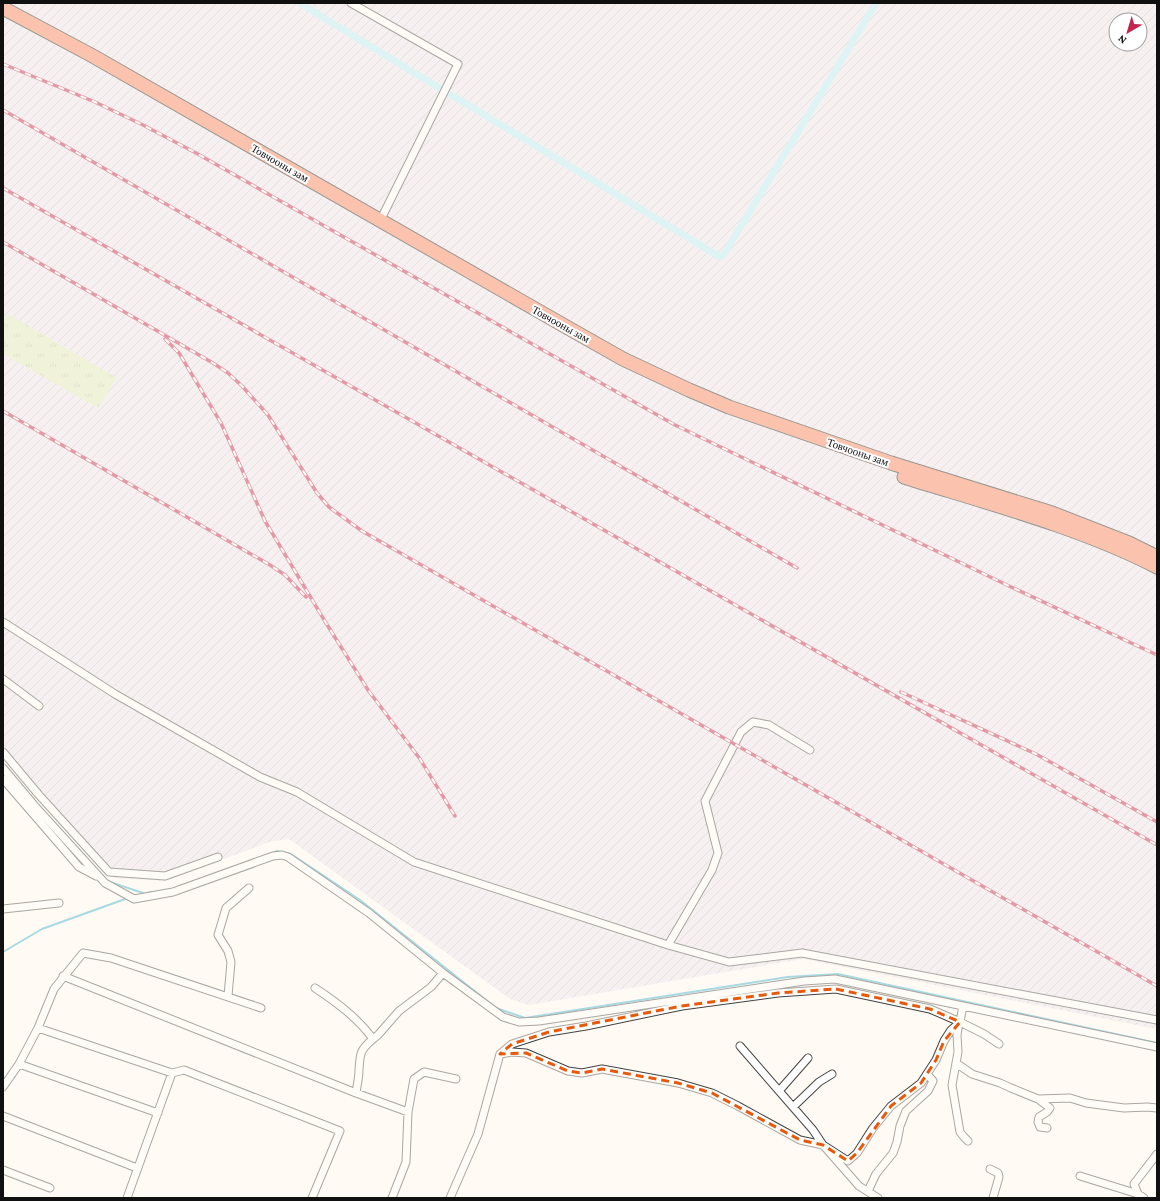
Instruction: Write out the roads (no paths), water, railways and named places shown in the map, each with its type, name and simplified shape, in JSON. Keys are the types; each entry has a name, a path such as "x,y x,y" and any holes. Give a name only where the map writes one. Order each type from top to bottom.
{"highway":[{"name":"Товчооны зам","path":"3,8 92,55 623,359 729,407 891,463 1052,513 1129,543 1157,557"},
{"name":"Товчооны зам","path":"3,18 87,63 551,329 619,366 685,398 726,415 888,471 1047,522 1126,551 1157,567"}],"street":[{"path":"351,3 458,64 380,221"},
{"path":"3,622 115,694 260,777 297,792 414,862 668,945 729,962 802,953 1157,1020"},
{"path":"3,679 39,706"},
{"path":"668,945 712,870 718,853 705,801 741,732 753,722 769,725 810,750"},
{"path":"3,752 39,795 109,872 165,876 218,856"},
{"path":"3,768 34,805 100,878 113,889 134,899 173,892 274,856 282,855 288,857 369,913 442,973 503,1017 519,1022 539,1021 804,981 835,979 1157,1047"},
{"path":"3,780 79,867 100,878"},
{"path":"228,996 231,962 228,951 218,934 226,908 249,888"},
{"path":"3,910 59,903"},
{"path":"3,1087 19,1064 38,1028 54,989 83,953 111,958 262,1008"},
{"path":"356,1093 359,1058 364,1046 378,1035 399,1011 431,987 442,973"},
{"path":"63,976 356,1093 408,1112"},
{"path":"315,988 335,1001 366,1030 373,1039"},
{"path":"450,1198 478,1134 500,1054 512,1044 549,1032 586,1026 682,1006 778,993 836,989 930,1008 984,1034 999,1044"},
{"path":"963,1006 957,1035 958,1052 952,1085 960,1132 968,1141"},
{"path":"500,1054 512,1052 526,1053 568,1071 582,1073 602,1069 678,1082 712,1093 800,1140 823,1145 848,1160 857,1153 873,1128 891,1106 921,1083 928,1075 944,1041 951,1030 960,1022"},
{"path":"38,1028 172,1073 184,1070 340,1132 312,1198"},
{"path":"740,1046 813,1130 823,1145 859,1186 878,1198"},
{"path":"779,1091 808,1058"},
{"path":"956,1063 972,1074 1000,1082 1038,1098 1050,1108 1039,1117 1038,1122 1040,1127 1047,1128"},
{"path":"19,1064 158,1113"},
{"path":"392,1198 406,1162 408,1112 414,1079 424,1072 456,1079"},
{"path":"127,1198 172,1073"},
{"path":"793,1107 819,1082 832,1074"},
{"path":"868,1191 876,1174 893,1153 900,1126 906,1111 928,1090 933,1081 928,1075"},
{"path":"1038,1098 1070,1098 1086,1103 1124,1108 1157,1108"},
{"path":"3,1116 137,1168"},
{"path":"1141,1196 1134,1184 1157,1154"},
{"path":"990,1169 998,1173 999,1177 993,1198"},
{"path":"3,1170 50,1188"},
{"path":"1080,1176 1141,1196"}],"waterway":[{"path":"300,3 335,25"},
{"path":"448,93 720,257 724,254 876,3"},
{"path":"339,27 439,88"},
{"path":"273,853 277,851 282,852"},
{"path":"286,853 291,854 360,900 487,1001"},
{"path":"107,881 143,893"},
{"path":"140,895 151,892"},
{"path":"3,952 42,929 128,898"},
{"path":"496,1008 525,1018 788,977 838,974 1157,1043"}],"railway":[{"path":"3,64 95,102 196,153 675,425 1009,586 1157,655"},
{"path":"3,110 797,568"},
{"path":"3,188 1157,845"},
{"path":"3,242 228,373 268,415 317,493 329,507 362,531 1157,986"},
{"path":"165,339 179,353 221,423 265,521 326,623 368,690 420,759 455,816"},
{"path":"3,411 270,565 285,575 306,597"},
{"path":"901,692 1036,754 1157,822"}]}
